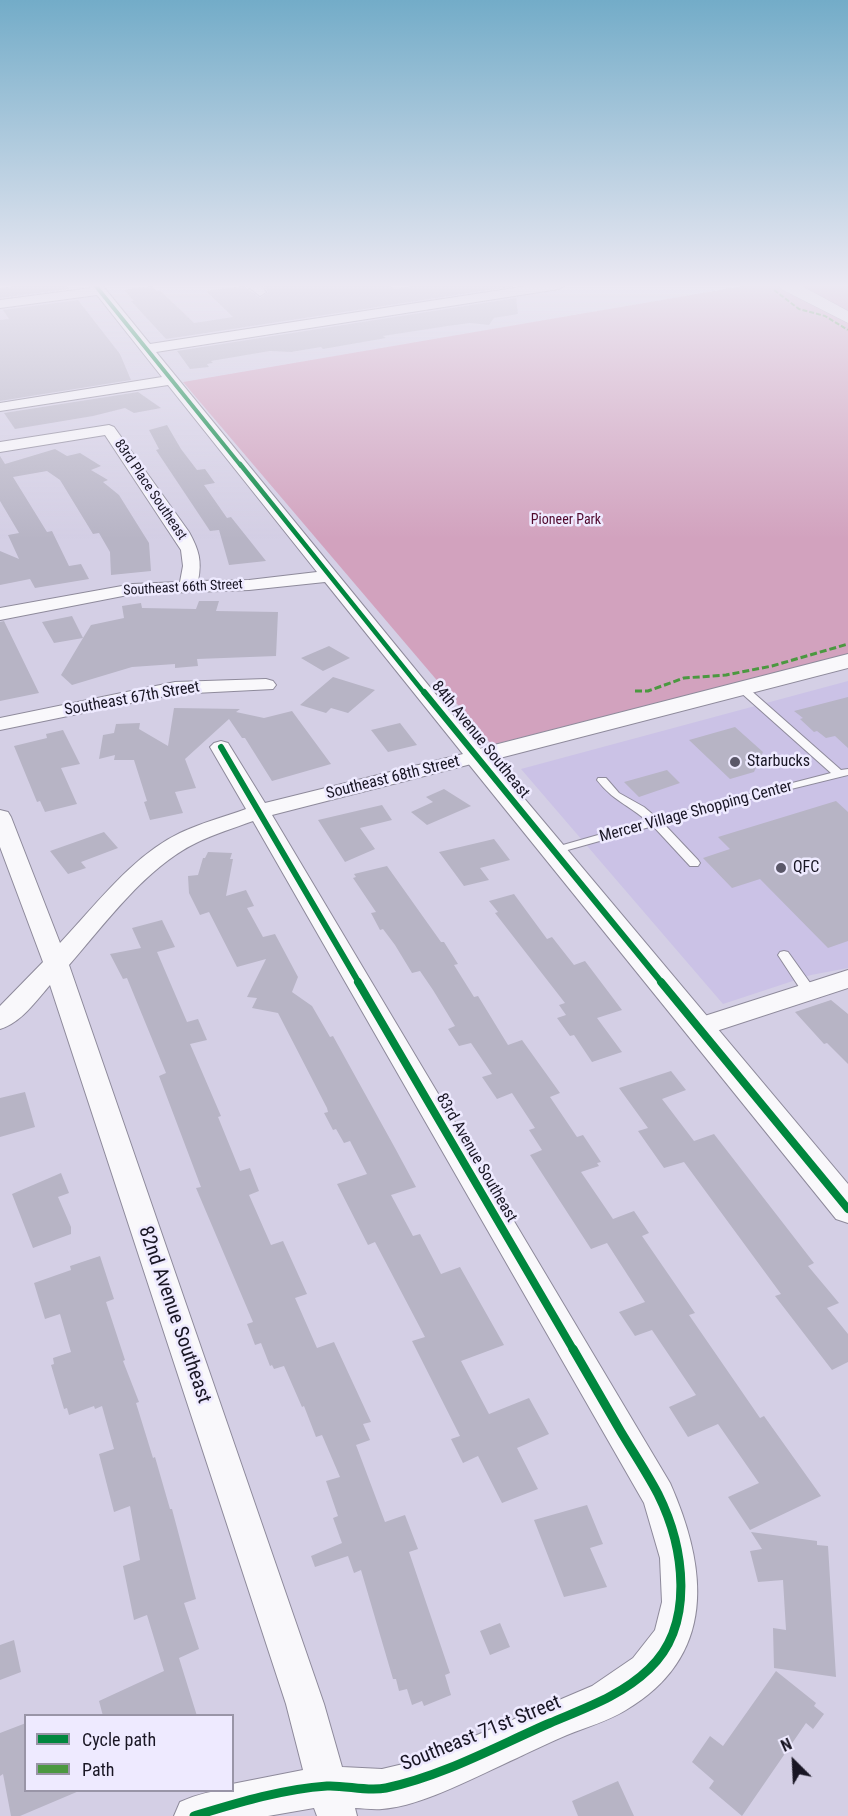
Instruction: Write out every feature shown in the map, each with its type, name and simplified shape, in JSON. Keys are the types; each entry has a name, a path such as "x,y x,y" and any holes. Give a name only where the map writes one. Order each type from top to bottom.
{"street":[{"name":"84th Avenue Southeast","path":"164,370 476,757 848,1209"},
{"path":"0,407 173,380"},
{"name":"83rd Place Southeast","path":"0,447 109,430 190,550 192,566 188,585"},
{"name":"Southeast 66th Street","path":"0,614 110,592 188,585 249,585 331,576"},
{"name":"Southeast 68th Street","path":"0,1020 20,1003 128,884 165,852 207,829 257,812 848,661"},
{"name":"Southeast 67th Street","path":"0,724 165,690 213,685 266,685"},
{"name":"83rd Avenue Southeast","path":"221,747 658,1495 671,1526 678,1553 681,1591"},
{"name":"82nd Avenue Southeast","path":"0,817 56,964 304,1704 332,1801"},
{"path":"698,1028 808,990 848,979"},
{"name":"Southeast 71st Street","path":"194,1816 248,1799 332,1801 417,1781 611,1697 654,1665 671,1640 678,1615 681,1591"}],"lane":[{"name":"Mercer Village Shopping Center","path":"742,689 843,773"},
{"name":"Mercer Village Shopping Center","path":"553,851 843,773"},
{"path":"602,780 615,795 640,809 655,822 694,862"},
{"path":"784,955 808,990"}],"shaded area":[{"path":"848,681 848,968 811,975 723,1004 521,769"}],"green space":[{"name":"Pioneer Park","path":"254,370 848,370 848,654 492,745 183,382"}],"building":[{"path":"0,370 127,370 131,380 0,401"},
{"path":"138,392 161,408 134,413 125,408 93,416 15,429 4,413"},
{"path":"167,425 197,470 205,469 215,483 204,485 227,518 231,517 266,561 229,565 219,530 210,531 156,450 159,449 149,430"},
{"path":"55,449 67,456 80,453 101,466 91,470 108,480 103,482 119,495 149,543 151,571 111,575 110,552 99,533 93,534 60,480 47,471 13,477 47,532 52,531 69,566 81,564 89,579 35,588 30,579 0,585 0,551 19,559 8,535 19,533 0,501 0,456 5,464"},
{"path":"199,601 219,601 216,611 278,612 276,656 197,659 198,666 175,668 175,664 132,667 72,685 61,675 91,625 124,618 122,606 141,603 142,608 196,609"},
{"path":"72,616 83,638 54,643 42,622"},
{"path":"4,621 39,693 0,701 0,622"},
{"path":"329,646 350,658 323,671 301,658"},
{"path":"333,677 375,690 348,713 331,708 326,713 300,705"},
{"path":"848,697 848,748 835,736 826,738 817,731 814,732 794,711"},
{"path":"174,708 240,709 236,712 264,718 292,711 331,764 272,781 245,738 242,738 229,719 185,759 196,788 175,792 183,813 150,820 144,802 147,801 134,760 114,760 115,755 99,759 103,735 114,733 116,724 140,723 139,729 168,746"},
{"path":"400,723 417,745 388,752 371,730"},
{"name":"Starbucks","path":"735,727 763,752 754,772 730,779 689,740"},
{"path":"63,730 80,764 61,768 77,804 45,812 40,801 37,802 14,746 47,738 46,734"},
{"path":"667,770 680,783 639,797 624,782"},
{"path":"444,789 471,806 427,825 411,812 433,802 426,797"},
{"name":"QFC","path":"836,801 848,812 848,941 828,948 760,879 732,888 703,858 730,849 718,837"},
{"path":"382,805 392,820 360,828 375,849 345,862 318,820"},
{"path":"104,832 118,848 81,862 86,868 68,874 50,851"},
{"path":"494,839 510,860 480,868 489,880 464,886 439,852"},
{"path":"208,852 232,853 230,859 233,859 226,896 246,890 254,906 247,908 263,937 275,934 298,977 292,992 312,1006 330,1037 333,1036 416,1187 391,1195 413,1236 420,1234 441,1274 460,1267 504,1345 461,1361 489,1414 529,1398 549,1434 517,1448 538,1489 502,1503 478,1456 463,1463 451,1439 460,1436 412,1341 425,1337 375,1242 368,1245 337,1184 367,1174 350,1141 344,1143 336,1129 333,1130 324,1113 328,1112 327,1108 278,1013 252,1008 257,998 247,997 266,959 237,967 209,912 200,915 189,893 188,876 198,875 203,858"},
{"path":"387,866 441,942 444,942 458,964 454,965 474,997 478,996 508,1045 522,1040 560,1093 550,1097 577,1137 583,1135 601,1162 597,1163 599,1166 581,1172 613,1219 634,1211 649,1233 642,1236 695,1313 689,1315 760,1418 764,1416 821,1496 750,1530 728,1497 759,1483 718,1424 688,1437 669,1407 696,1395 652,1330 635,1336 619,1312 645,1302 607,1243 591,1249 530,1155 542,1150 529,1130 535,1128 512,1093 497,1099 482,1077 492,1074 471,1043 459,1046 448,1029 455,1026 433,990 420,971 412,973 395,945 383,929 380,930 371,913 376,912 353,878 356,877 354,874"},
{"path":"514,894 547,939 552,937 574,965 585,961 622,1010 597,1018 622,1052 592,1062 574,1035 570,1036 557,1018 566,1015 559,1005 565,1003 495,913 498,912 489,901"},
{"path":"162,920 175,947 157,952 187,1022 198,1019 207,1040 190,1044 221,1116 218,1117 240,1171 250,1168 259,1191 249,1195 271,1245 283,1241 307,1294 295,1298 317,1348 334,1342 371,1422 363,1424 370,1440 356,1445 385,1522 405,1515 418,1549 409,1552 450,1673 445,1675 451,1695 424,1706 422,1701 412,1705 407,1689 399,1691 396,1679 393,1679 361,1570 354,1573 348,1556 315,1567 311,1556 342,1543 333,1518 338,1516 326,1481 340,1477 322,1435 316,1437 284,1366 274,1369 272,1365 270,1366 261,1343 255,1345 247,1324 253,1322 196,1188 201,1187 159,1076 166,1073 127,978 123,979 110,954 141,948 132,928"},
{"path":"831,1000 848,1014 848,1064 827,1043 824,1044 795,1012"},
{"path":"671,1071 686,1090 662,1099 694,1141 714,1134 814,1263 808,1266 839,1303 827,1308 848,1334 848,1362 832,1370 775,1296 781,1294 684,1162 664,1168 638,1131 648,1128 619,1088"},
{"path":"25,1092 35,1127 0,1137 0,1098"},
{"path":"61,1173 69,1193 58,1197 71,1227 71,1234 33,1248 12,1194"},
{"path":"100,1256 114,1299 106,1302 125,1360 123,1361 139,1402 136,1403 153,1458 155,1457 170,1509 172,1509 196,1599 184,1603 199,1649 179,1658 196,1714 102,1714 99,1701 164,1671 147,1615 134,1620 123,1566 140,1560 130,1506 114,1512 99,1454 114,1449 102,1406 95,1409 94,1406 69,1415 67,1408 64,1409 51,1365 54,1364 53,1358 71,1352 60,1314 45,1319 34,1283 71,1270 70,1266"},
{"path":"587,1505 603,1544 590,1548 607,1587 564,1597 534,1520"},
{"path":"751,1532 817,1541 817,1545 828,1546 836,1677 774,1668 773,1628 786,1630 783,1580 758,1582 750,1551 762,1549"},
{"path":"500,1623 510,1647 490,1655 480,1631"},
{"path":"14,1640 21,1672 0,1680 0,1645"},
{"path":"776,1671 816,1703 814,1706 824,1714 813,1729 806,1723 742,1816 709,1788 714,1781 692,1762 710,1736 723,1746"},
{"path":"24,1724 24,1792 77,1792 20,1816 11,1816 3,1774 0,1776 0,1733"},
{"path":"618,1781 634,1816 578,1816 572,1801"}],"marked path":[{"path":"635,691 648,691 684,678 726,675 772,666 848,644"}],"cycle path":[{"path":"163,370 476,757 848,1209"},
{"path":"194,1816 248,1799 327,1786 382,1789 417,1781 598,1704 647,1672 669,1643 676,1623 681,1580 673,1537 658,1495 221,747"}],"place":[{"name":"Starbucks","path":"735,762"},
{"name":"QFC","path":"781,868"}]}
